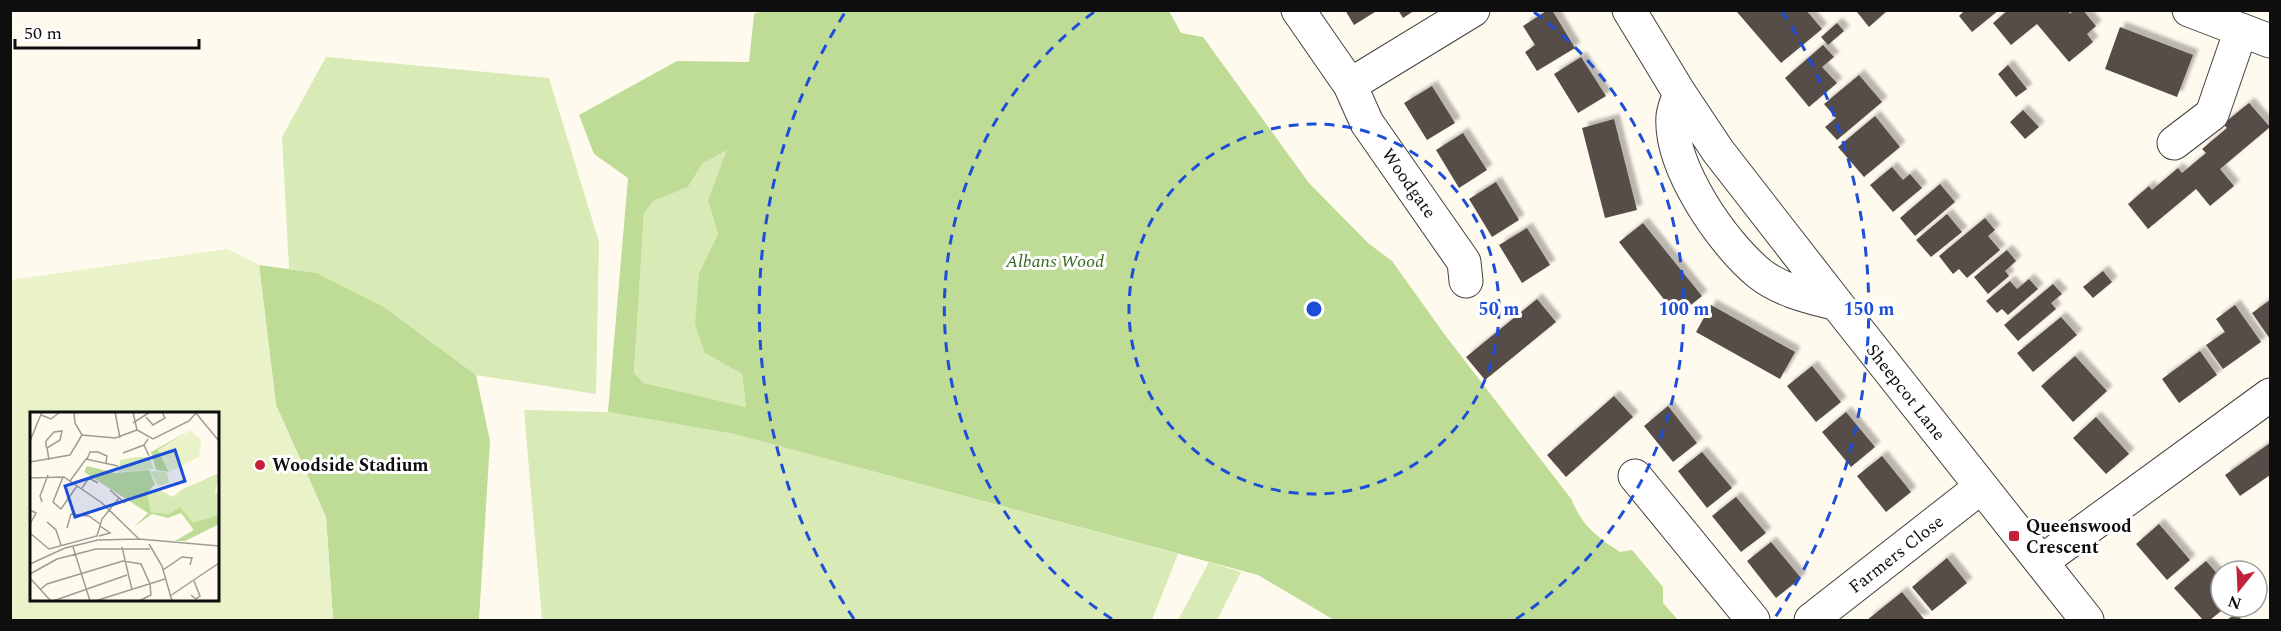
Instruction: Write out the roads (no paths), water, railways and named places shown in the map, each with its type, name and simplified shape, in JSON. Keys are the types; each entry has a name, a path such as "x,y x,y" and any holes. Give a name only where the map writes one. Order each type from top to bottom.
{"street":[{"name":"Woodgate","path":"1298,10 1350,85 1367,123 1464,262 1466,281"},
{"path":"1350,85 1473,10"},
{"name":"Sheepcot Lane","path":"1629,10 1718,151 2087,621"},
{"path":"2174,143 2212,114 2256,35 2189,10"},
{"path":"1680,94 1673,114 1676,143 1700,202 1717,226 1760,274 1797,294 1837,304"},
{"path":"2042,562 2271,395"},
{"path":"1635,476 1753,621"},
{"name":"Farmers Close","path":"1811,621 1981,487"}],"place":[{"name":"Woodside Stadium","path":"260,465"},
{"name":"Queenswood Crescent","path":"2014,536"}],"park label":[{"name":"Albans Wood","path":"1055,261"}]}
